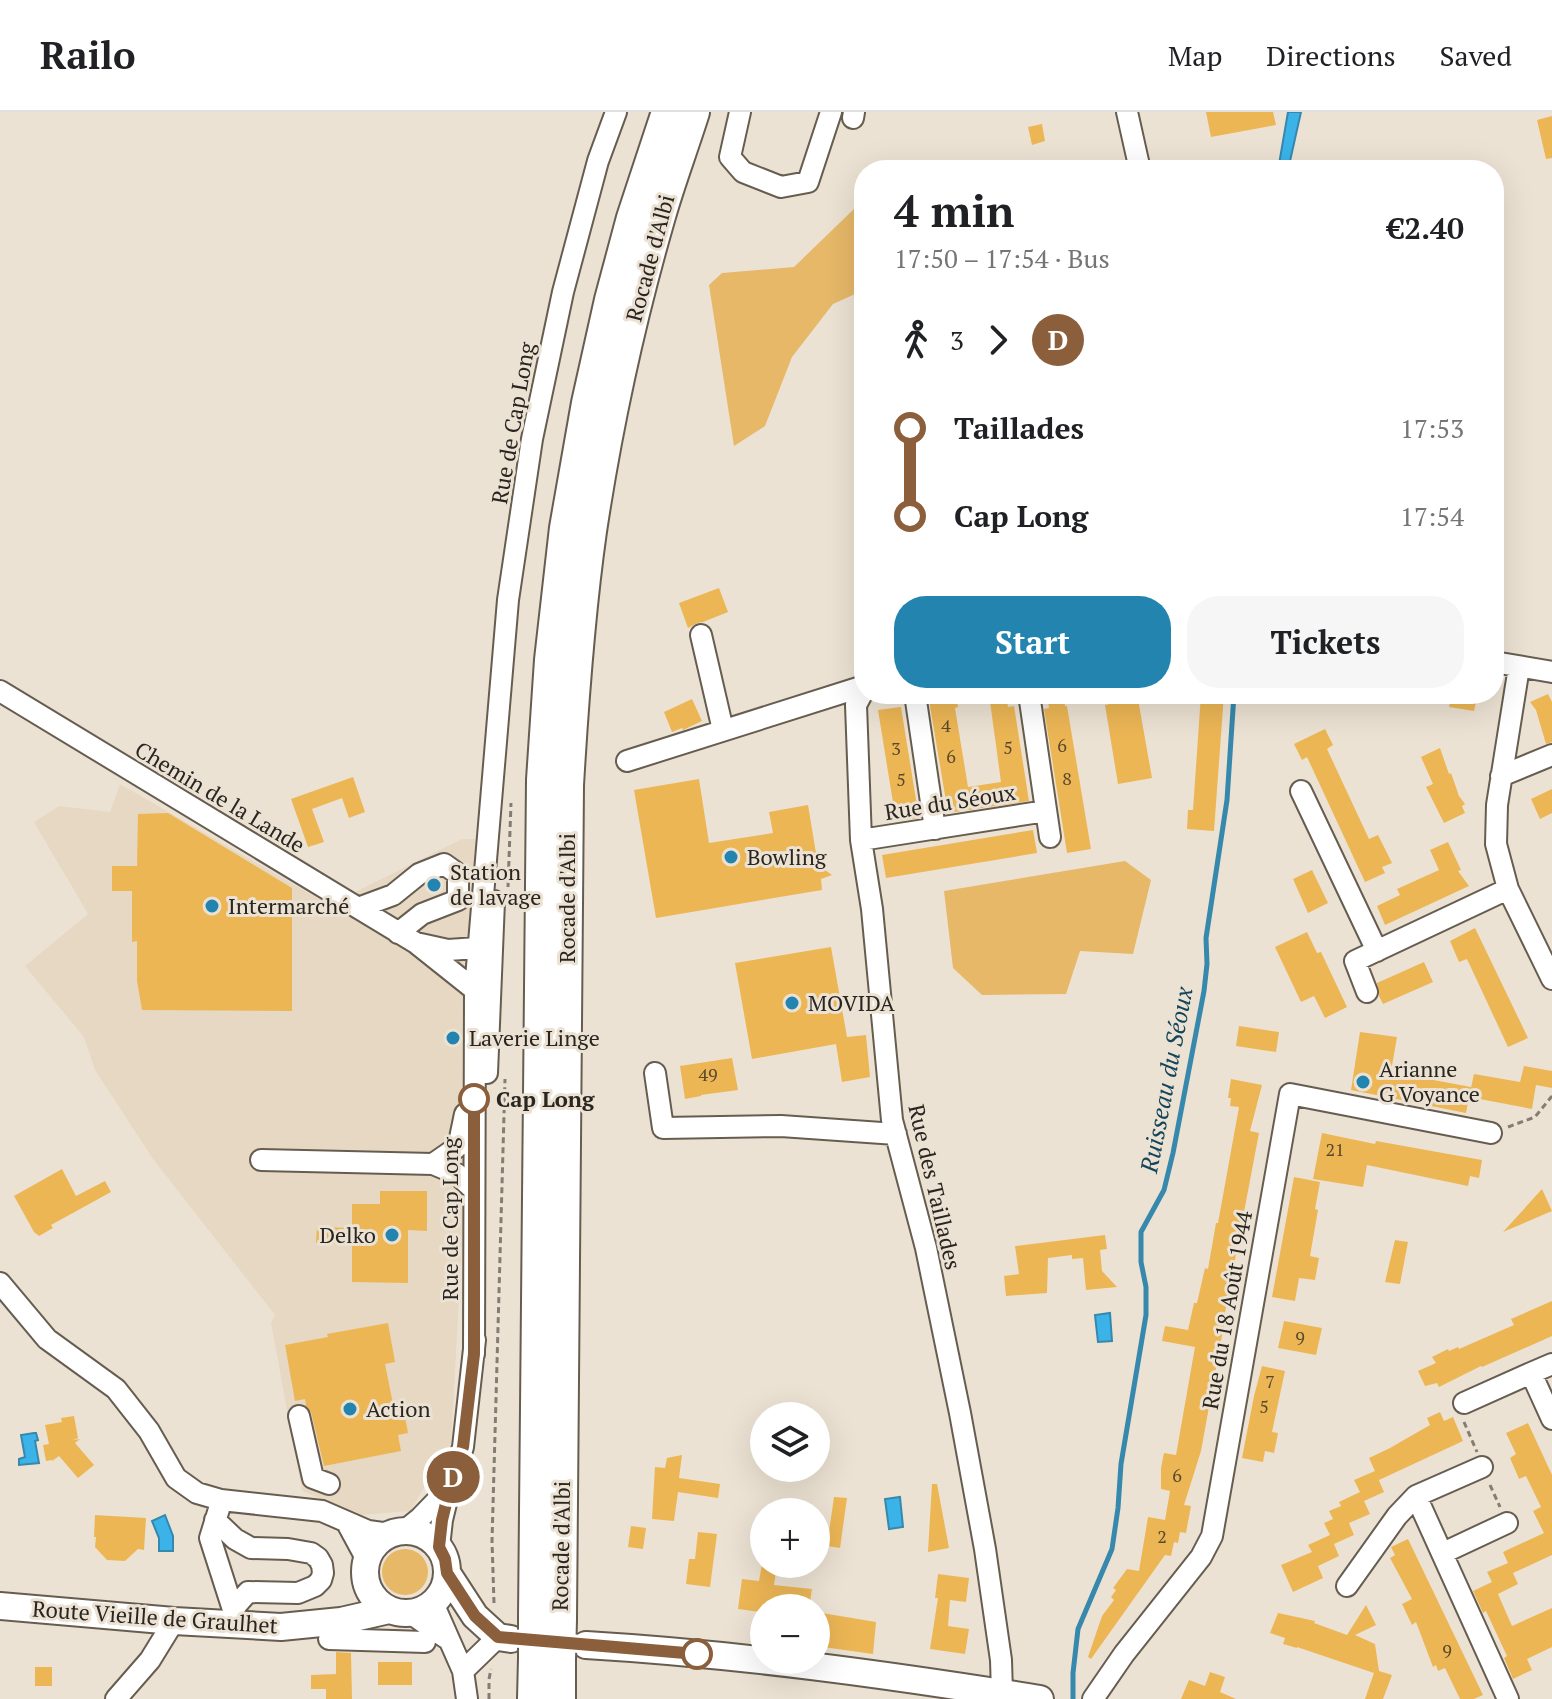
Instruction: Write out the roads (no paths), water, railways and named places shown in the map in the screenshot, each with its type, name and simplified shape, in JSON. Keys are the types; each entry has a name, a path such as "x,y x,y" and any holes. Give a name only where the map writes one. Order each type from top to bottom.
{"highway":[{"name":"Rocade d'Albi","path":"548,1618 542,780 550,660 565,528 587,403 628,232 667,112"},
{"name":"Rocade d'Albi","path":"533,1699 526,1648 548,1618 568,785 576,664 591,531 615,395 660,214 694,112"},
{"name":"Rocade d'Albi","path":"526,1648 560,1699"}],"main road":[{"path":"419,1601 445,1559 439,1547 429,1538 417,1533 397,1533 375,1545 366,1565 367,1586 376,1600 419,1601 475,1616 526,1648"},
{"name":"Route Vieille de Graulhet","path":"320,1632 333,1613 350,1598 366,1565"},
{"name":"Route Vieille de Graulhet","path":"0,1606 174,1621 235,1616 320,1632 341,1621 419,1601"},
{"path":"586,1645 784,1663 1040,1699"}],"street":[{"name":"Rue de Cap Long","path":"477,948 508,600 532,439 563,292 598,161 616,112"},
{"path":"740,112 730,157 743,172 781,187 808,182 831,112"},
{"path":"1127,112 1138,160"},
{"path":"701,635 723,730"},
{"path":"1504,664 1552,672"},
{"path":"1519,667 1497,805 1496,844 1508,889 1543,938 1552,979"},
{"name":"Chemin de la Lande","path":"0,691 480,983"},
{"path":"627,761 854,691"},
{"name":"Rue des Taillades","path":"856,704 861,840 872,909 892,1120 926,1248 960,1413 985,1549 1001,1660 1002,1693"},
{"path":"916,704 935,829"},
{"name":"Rue du Séoux","path":"1030,704 1050,837"},
{"name":"Rue de Cap Long","path":"439,1547 442,1520 463,1447 474,1354 494,915 496,749"},
{"path":"1501,776 1552,755"},
{"path":"1301,791 1377,951"},
{"name":"Rue du Séoux","path":"861,840 1046,811"},
{"path":"358,908 393,895 419,874 444,864 458,874 458,900 422,914 398,933"},
{"path":"1367,992 1355,961 1508,889"},
{"path":"480,983 494,915"},
{"name":"Chemin de la Lande","path":"416,943 448,950 477,948"},
{"path":"477,948 487,1078"},
{"name":"Rue de Cap Long","path":"474,1354 474,1099 480,983"},
{"path":"655,1073 663,1128 781,1126 896,1134"},
{"name":"Rue du 18 Août 1944","path":"1093,1699 1124,1654 1201,1557 1212,1536 1290,1094 1491,1133"},
{"path":"433,1164 456,1148 463,1118 474,1099"},
{"path":"261,1160 433,1164 457,1174 473,1189"},
{"path":"0,1283 47,1339 116,1389 149,1431 176,1478 218,1510 235,1539 251,1548 288,1549 311,1553 318,1558 323,1573 315,1586 298,1593 248,1592 235,1616"},
{"path":"1464,1403 1552,1364"},
{"path":"1531,1373 1552,1419"},
{"path":"299,1416 313,1478 329,1484"},
{"path":"1347,1586 1397,1516 1416,1496 1482,1467"},
{"name":"Rue de Cap Long","path":"397,1533 420,1518 450,1487"},
{"path":"1416,1496 1508,1699"},
{"path":"218,1510 322,1511 368,1531 397,1533"},
{"path":"218,1510 210,1538 235,1616"},
{"path":"347,1523 366,1565"},
{"path":"1443,1553 1507,1523"},
{"path":"395,1643 419,1601 450,1641 463,1671 467,1699"},
{"path":"116,1699 150,1660 174,1621"},
{"path":"320,1632 395,1643 425,1642"},
{"path":"463,1671 526,1648"}],"water":[{"path":"1288,112 1301,112 1290,160 1280,160"},
{"path":"1110,1313 1112,1341 1098,1342 1095,1315"},
{"path":"36,1433 39,1463 19,1465 19,1459 25,1457 21,1435"},
{"path":"900,1497 903,1527 889,1529 885,1499"},
{"path":"165,1515 173,1536 173,1551 159,1551 159,1538 152,1521"}],"waterway":[{"name":"Ruisseau du Séoux","path":"1073,1699 1078,1629 1112,1549 1118,1508 1121,1464 1146,1315 1141,1232 1164,1190 1204,991 1206,938 1227,800 1233,704"}],"place":[{"name":"Bowling","path":"731,857"},
{"name":"Station de lavage","path":"434,885"},
{"name":"Intermarché","path":"212,906"},
{"name":"MOVIDA","path":"792,1003"},
{"name":"Laverie Linge","path":"453,1038"},
{"name":"Arianne G Voyance","path":"1363,1082"},
{"name":"Cap Long","path":"474,1099"},
{"name":"Delko","path":"392,1235"},
{"name":"Action","path":"350,1409"}]}
